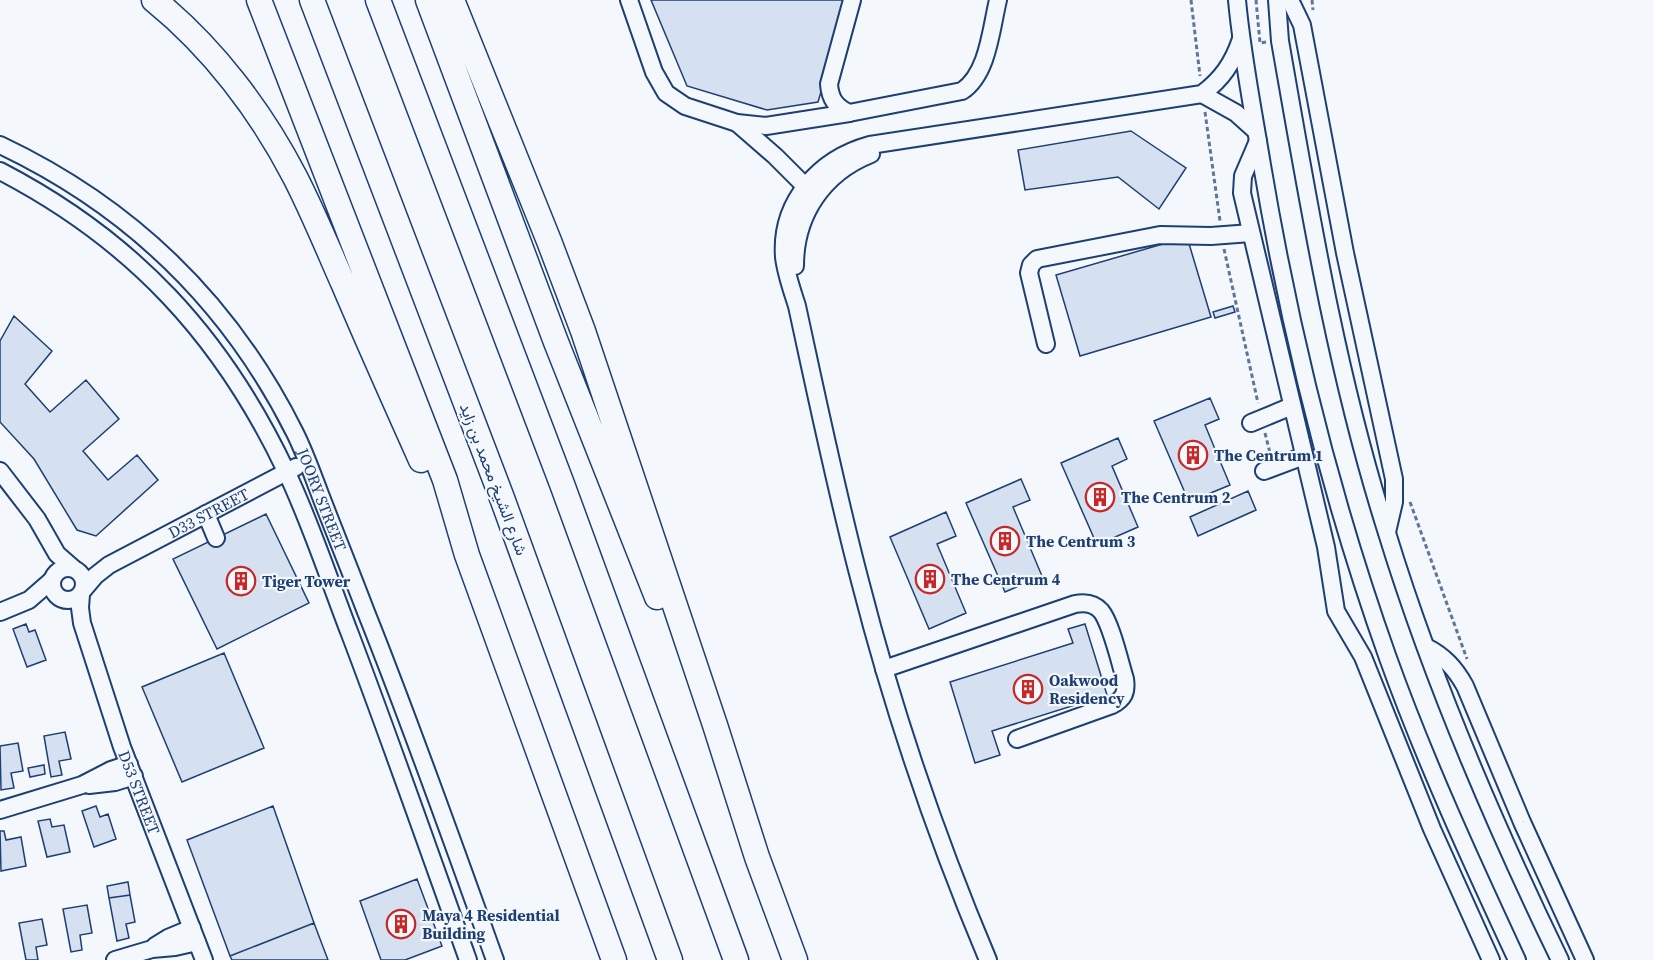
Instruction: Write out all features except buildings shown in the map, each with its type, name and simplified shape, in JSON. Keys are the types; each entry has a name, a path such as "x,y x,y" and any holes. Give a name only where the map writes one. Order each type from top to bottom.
{"highway":[{"path":"154,0 178,21 220,66 261,119 279,148 310,208 432,484 466,555"},
{"path":"259,0 445,480 466,555 614,960"},
{"name":"شارع الشيخ محمد بن زايد","path":"312,0 502,498 670,960"},
{"path":"378,0 566,495 736,960"},
{"path":"428,0 556,342 646,572 715,725"},
{"path":"452,0 583,332 757,857 795,960"},
{"path":"461,0 471,49"}],"street":[{"path":"629,0 654,72 666,93 685,106 736,123 766,126 953,94 970,86 981,69 998,0"},
{"path":"849,113 840,109 833,102 829,94 829,84 852,0"},
{"path":"1237,0 1241,39 1273,231 1329,469 1351,547 1414,726 1455,825 1517,960"},
{"path":"1277,0 1280,41 1324,286 1386,533 1474,773 1560,960"},
{"path":"1290,0 1302,25 1345,253 1394,479 1394,502 1386,533"},
{"path":"988,960 940,839 884,669 838,493 797,306 786,268 784,244 792,208 809,181 833,159 870,145 1202,94 1213,86 1231,65 1241,39"},
{"path":"1202,94 1236,112 1257,136"},
{"path":"736,123 809,181"},
{"path":"766,126 764,131 766,137 809,181"},
{"path":"1257,136 1245,168 1242,184 1244,201 1326,547 1336,611 1363,657 1432,829 1491,960"},
{"path":"797,306 794,276 796,245 804,217 811,203 819,191 840,170 866,156 905,141"},
{"name":"JOORY STREET","path":"0,145 56,174 102,203 169,258 227,324 253,359 276,396 307,462 414,732 495,960"},
{"name":"JOORY STREET","path":"0,171 64,208 134,260 195,324 247,396 287,472 389,739 468,960"},
{"path":"1046,344 1029,273 1031,265 1037,259 1160,235 1211,236 1251,233"},
{"path":"1251,423 1292,406"},
{"path":"1264,471 1304,456"},
{"name":"D33 STREET","path":"83,591 95,576 109,565 307,462"},
{"path":"0,471 37,519 53,548 84,580 83,591 75,599 29,600"},
{"path":"206,514 216,538"},
{"path":"53,548 52,588 61,599"},
{"name":"D33 STREET","path":"75,569 109,565"},
{"path":"0,612 29,600 62,568 75,569"},
{"name":"D53 STREET","path":"83,591 82,623 114,724 204,960"},
{"name":"D53 STREET","path":"61,599 82,623"},
{"path":"884,669 1075,604 1090,603 1106,618 1127,687 1125,695 1120,702 1017,739"},
{"path":"1426,647 1445,659 1460,676 1521,822 1585,960"},
{"path":"0,810 82,785 111,770 131,770"},
{"path":"115,960 152,949 168,938 194,935"}],"path":[{"path":"1256,0 1260,43 1280,41"},
{"path":"1312,0 1313,12"},
{"path":"1409,499 1468,663"}],"place":[{"name":"The Centrum 1","path":"1193,455"},
{"name":"The Centrum 2","path":"1100,497"},
{"name":"The Centrum 3","path":"1005,541"},
{"name":"The Centrum 4","path":"930,579"},
{"name":"Tiger Tower","path":"241,581"},
{"name":"Oakwood Residency","path":"1028,689"},
{"name":"Maya 4 Residential Building","path":"401,924"}]}
